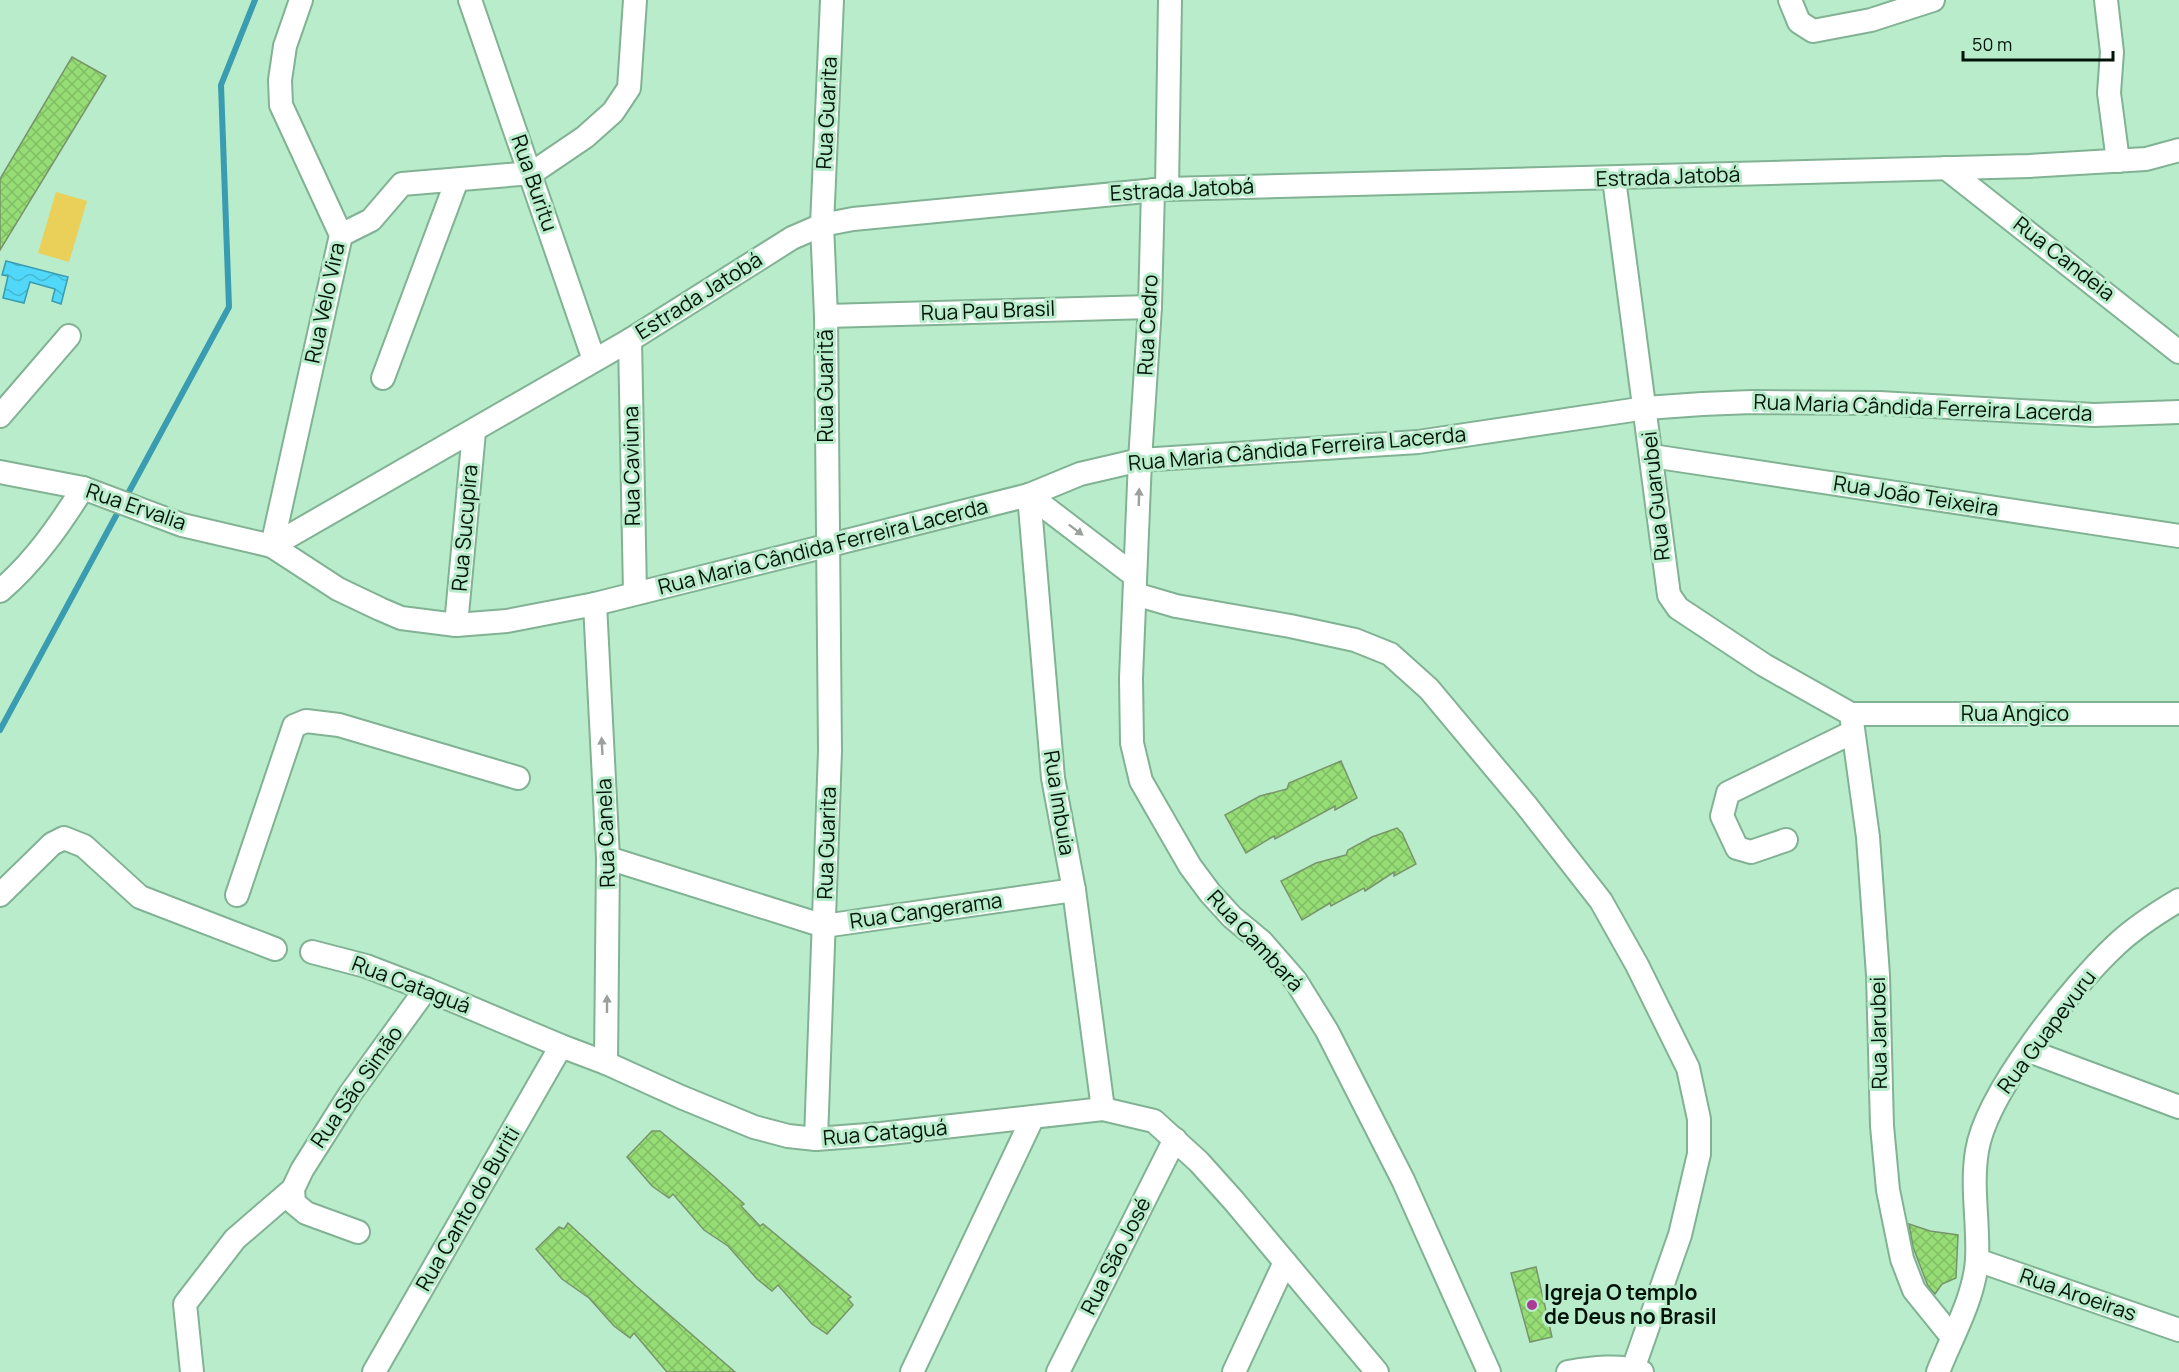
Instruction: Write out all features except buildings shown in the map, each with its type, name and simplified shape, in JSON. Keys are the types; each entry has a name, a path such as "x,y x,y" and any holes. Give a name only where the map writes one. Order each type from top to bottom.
{"street":[{"name":"Rua Velo Vira","path":"272,546 341,235 281,105 280,80 285,46 301,0"},
{"path":"341,235 371,220 402,184 532,173 585,137 614,112 629,88 635,0"},
{"name":"Rua Guarita","path":"822,225 832,0"},
{"name":"Rua Cedro","path":"1135,585 1140,460 1160,189 1170,0"},
{"path":"1790,0 1798,22 1813,31 1871,20 1933,0"},
{"path":"2106,0 2112,52 2109,93 2118,161"},
{"name":"Rua Buritu","path":"472,2 594,360"},
{"name":"Estrada Jatobá","path":"272,546 474,432 630,340 792,238 822,225 853,219 1160,189 1614,179 1946,168 2146,159 2179,150"},
{"name":"Rua Candeia","path":"1946,168 2179,352"},
{"name":"Rua Guarubei","path":"1614,179 1669,595 1678,608 1852,723"},
{"path":"383,378 457,180"},
{"name":"Rua Guaritã","path":"822,225 826,316 827,547"},
{"name":"Rua Pau Brasil","path":"826,316 1150,307"},
{"path":"0,416 69,336"},
{"name":"Rua Caviuna","path":"630,340 634,593"},
{"name":"Rua Maria Cândida Ferreira Lacerda","path":"272,546 338,588 380,609 401,618 456,626 507,621 595,604 1029,495 1080,474 1140,460 1418,442 1646,408 1752,402 1879,403 2094,415 2179,412"},
{"name":"Rua Sucupira","path":"456,626 474,432"},
{"name":"Rua João Teixeira","path":"1652,456 2179,536"},
{"name":"Rua Ervalia","path":"0,472 83,488 182,525 272,546"},
{"path":"0,591 21,573 49,539 83,488"},
{"path":"1029,495 1135,585 1176,606 1355,640 1390,654 1429,688 1526,805 1601,901 1637,965 1688,1068 1699,1119 1700,1154 1680,1235 1636,1371 1586,1369 1568,1372"},
{"name":"Rua Imbuia","path":"1029,495 1053,778 1074,890 1103,1109"},
{"name":"Rua Guarita","path":"816,1139 830,751 827,547"},
{"name":"Rua Cambará","path":"1135,585 1130,717 1141,781 1190,866 1210,894 1232,917 1262,942 1296,981 1328,1031 1403,1180 1489,1372"},
{"name":"Rua Canela","path":"595,604 608,858 606,1063"},
{"name":"Rua Angico","path":"1852,723 2179,714"},
{"path":"237,895 294,726 306,721 339,725 518,778"},
{"path":"1786,840 1751,852 1737,848 1722,816 1728,793 1852,723"},
{"name":"Rua Jarubei","path":"1852,723 1869,849 1878,975 1881,1125 1888,1190 1902,1259 1914,1290 1952,1337"},
{"path":"0,895 52,844 64,838 84,846 140,897 274,949"},
{"name":"Rua Cangerama","path":"608,858 824,926 1074,890"},
{"name":"Rua Guapevuru","path":"1938,1372 1967,1304 1977,1260 1977,1150 1986,1120 2003,1086 2077,987 2116,945 2179,900"},
{"name":"Rua Cataguá","path":"312,952 366,966 426,989 754,1127 788,1136 816,1139 1103,1109 1154,1121 1176,1139 1213,1178 1377,1372"},
{"name":"Rua São Simão","path":"192,1372 186,1304 234,1239 292,1189 350,1094 426,989"},
{"name":"Rua Canto do Buriti","path":"374,1372 561,1047"},
{"path":"2029,1051 2179,1107"},
{"path":"912,1372 1033,1118"},
{"name":"Rua São José","path":"1058,1372 1176,1139"},
{"path":"292,1189 294,1203 306,1213 358,1232"},
{"name":"Rua Aroeiras","path":"1977,1260 2179,1330"},
{"path":"1234,1372 1285,1262"}],"shaded area":[{"path":"56,192 87,201 69,262 38,253"}],"water":[{"path":"6,261 68,277 61,304 52,301 55,289 30,282 24,303 3,298 8,276 2,275"}],"waterway":[{"path":"0,730 229,307 221,85 255,0"}],"place":[{"name":"Igreja O templo de Deus no Brasil","path":"1532,1305"}]}
